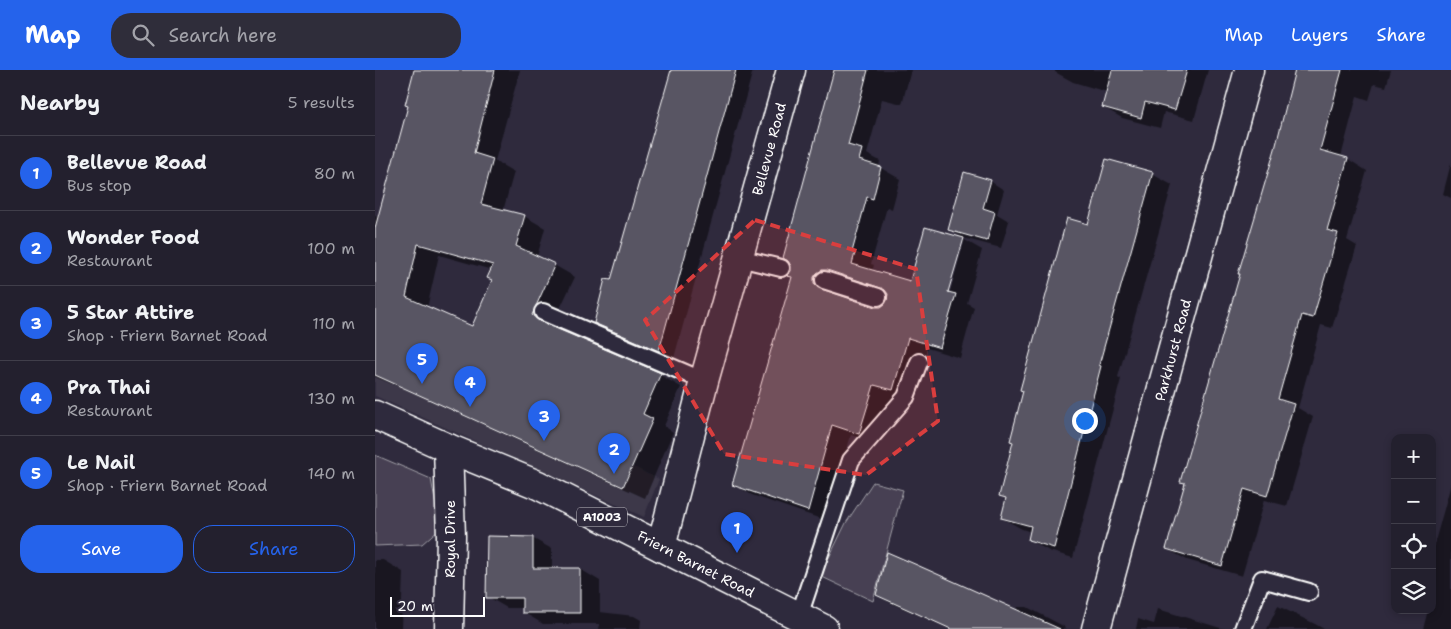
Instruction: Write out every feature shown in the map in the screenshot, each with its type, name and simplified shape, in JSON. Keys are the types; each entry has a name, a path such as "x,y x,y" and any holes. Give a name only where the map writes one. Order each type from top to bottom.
{"street":[{"name":"Bellevue Road","path":"661,547 704,381 791,70"},
{"name":"Parkhurst Road","path":"1096,629 1249,70"},
{"name":"Friern Barnet Road","path":"375,415 448,448 538,485 824,629"},
{"name":"Royal Drive","path":"448,448 451,536 448,628"}],"lane":[{"path":"739,258 781,268"},
{"path":"824,280 878,297"},
{"path":"543,312 704,381"},
{"path":"799,616 851,460 906,397 919,362"},
{"path":"1243,629 1262,579 1309,592"}],"highlighted area":[{"path":"755,220 916,269 938,421 866,475 724,454 645,320"}],"shaded area":[{"path":"375,346 392,351 659,479 644,517 375,396"},
{"path":"375,455 431,479 440,528 422,544 375,546"},
{"path":"873,482 903,490 873,601 820,576 846,523"}],"building":[{"path":"414,70 495,70 474,153 493,159 481,204 525,215 516,246 555,264 532,315 539,321 661,373 643,414 653,419 623,487 375,375 375,228 408,106 405,105","holes":["418,244 493,265 487,278 492,280 472,326 406,297"]},
{"path":"671,70 736,70 659,351 594,323 605,279 611,280"},
{"path":"834,70 868,70 848,145 862,149 859,160 881,167 873,199 867,197 852,252 855,253 852,264 910,281 925,227 964,238 948,292 956,294 940,348 908,338 893,390 874,385 859,434 832,425 808,511 732,485 792,277 787,276 791,271 791,266 783,258","holes":["822,270 827,270 885,290 888,294 885,304 881,307 875,307 817,287 814,283 814,277"]},
{"path":"1112,70 1187,70 1175,110 1145,102 1141,118 1102,107"},
{"path":"1295,70 1342,70 1320,150 1348,158 1327,230 1338,233 1313,318 1302,315 1278,399 1294,404 1267,496 1244,489 1222,566 1166,549 1185,483 1180,482 1275,149"},
{"path":"1106,159 1153,172 1099,365 1101,366 1054,548 1028,540 1031,526 1001,518 1006,498 999,496 1013,442 1010,441 1023,391 1020,390 1067,218 1088,224"},
{"path":"964,172 991,180 983,208 995,212 987,241 948,230"},
{"path":"487,536 533,537 533,568 580,568 580,613 522,613 522,598 486,598"},
{"path":"887,552 1060,629 951,629 876,595"}],"place":[{"name":"Le Nail","path":"422,384"},
{"name":"Pra Thai","path":"470,407"},
{"name":"5 Star Attire","path":"544,441"},
{"name":"Wonder Food","path":"614,474"},
{"name":"Bellevue Road","path":"737,553"}]}
